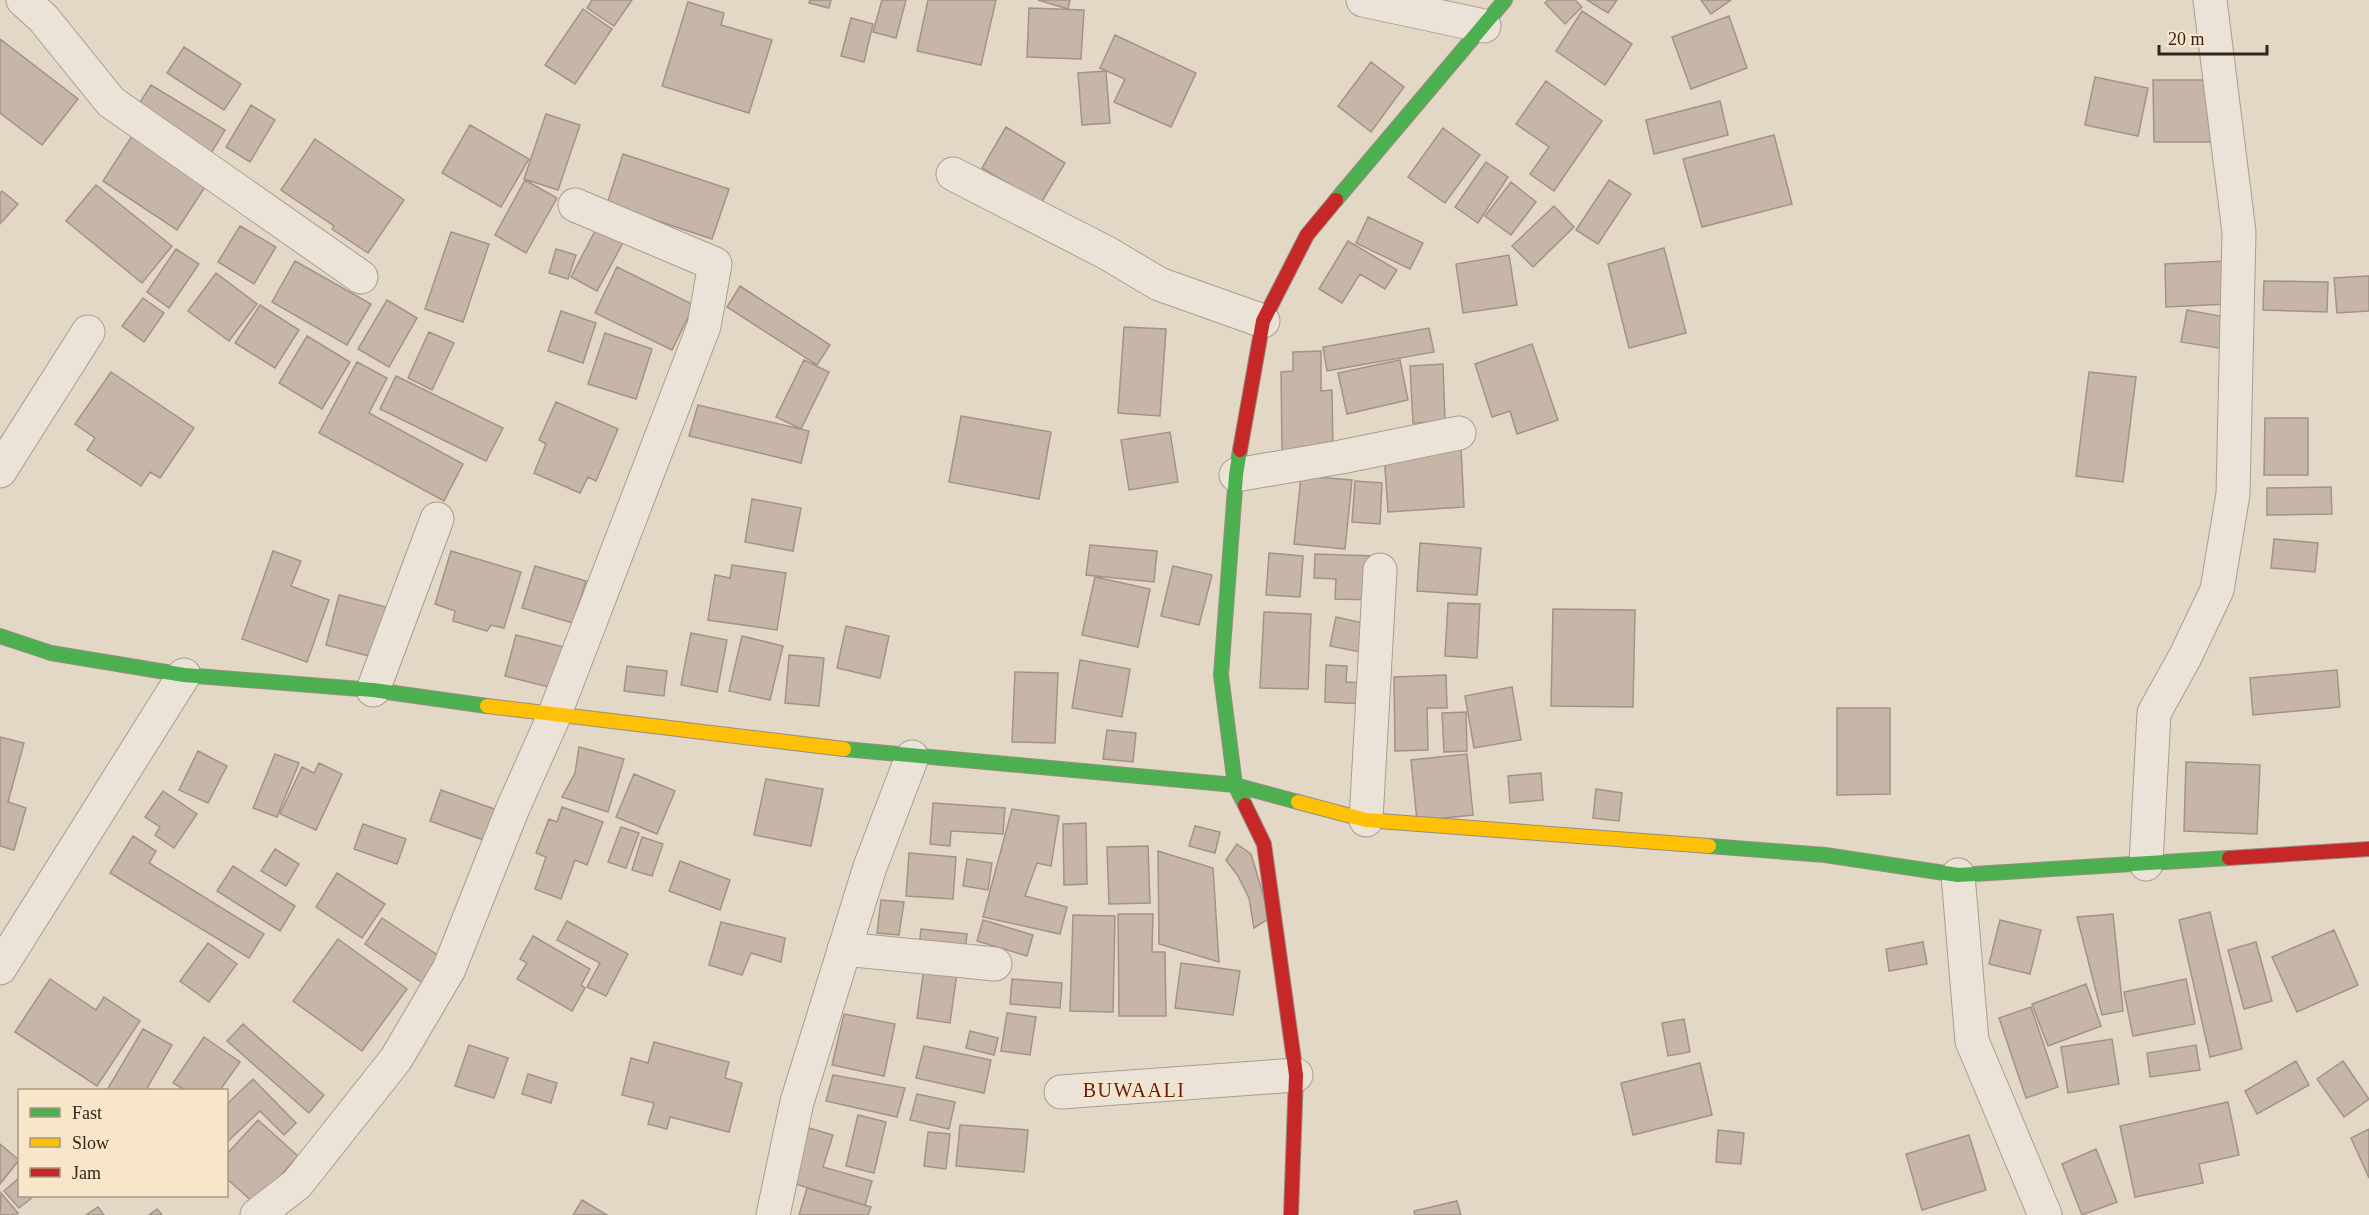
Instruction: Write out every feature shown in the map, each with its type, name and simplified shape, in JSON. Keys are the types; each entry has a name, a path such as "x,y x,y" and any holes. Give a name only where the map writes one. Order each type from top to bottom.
{"street":[{"path":"23,0 43,18 111,102 361,277"},
{"path":"1363,0 1484,26"},
{"path":"1291,1215 1296,1075 1264,844 1235,785 1221,675 1236,475 1263,321 1307,236 1505,0"},
{"path":"2146,864 2154,712 2185,657 2217,590 2234,494 2239,232 2210,0"},
{"path":"953,174 1107,253 1159,284 1263,321"},
{"path":"257,1215 297,1184 396,1059 449,969 513,808 554,716 704,326 715,264 575,205"},
{"path":"0,471 88,332"},
{"path":"1236,475 1459,433"},
{"path":"373,690 437,519"},
{"path":"1366,820 1380,570"},
{"path":"0,636 51,653 184,675 373,690 554,716 912,757 1235,785 1366,820 1825,855 1958,875 2369,849"},
{"path":"0,968 184,675"},
{"path":"774,1215 797,1102 870,867 912,757"},
{"path":"1958,875 1972,1041 2045,1215"},
{"path":"844,948 995,964"},
{"path":"1061,1092 1296,1075"}],"building":[{"path":"592,0 632,0 614,26 587,8"},
{"path":"810,0 831,0 829,8 809,3"},
{"path":"882,0 906,0 896,38 873,32"},
{"path":"928,0 996,0 981,65 917,51"},
{"path":"1038,0 1070,0 1068,9"},
{"path":"1548,0 1575,0 1582,7 1565,24 1545,3"},
{"path":"1587,0 1617,0 1608,13"},
{"path":"1701,0 1731,0 1711,14"},
{"path":"688,2 724,13 721,25 772,40 749,113 662,86"},
{"path":"1029,8 1084,10 1081,59 1027,57"},
{"path":"583,9 612,29 575,84 545,65"},
{"path":"1582,11 1632,44 1605,85 1556,51"},
{"path":"1729,16 1747,68 1691,89 1672,37"},
{"path":"851,18 873,24 864,62 841,56"},
{"path":"1115,35 1196,73 1171,127 1114,102 1125,79 1100,68"},
{"path":"0,39 78,99 42,145 0,113"},
{"path":"184,47 241,84 224,110 167,73"},
{"path":"1371,62 1404,87 1371,132 1338,106"},
{"path":"1106,71 1110,123 1082,125 1078,73"},
{"path":"2095,77 2148,88 2138,136 2085,125"},
{"path":"2153,80 2215,80 2216,142 2154,142"},
{"path":"1546,81 1602,121 1554,191 1530,174 1549,147 1516,124"},
{"path":"151,85 225,130 210,155 135,110"},
{"path":"1720,101 1728,135 1654,154 1646,120"},
{"path":"251,105 275,120 250,162 226,147"},
{"path":"546,114 580,125 558,190 524,179"},
{"path":"470,125 529,159 501,207 442,173"},
{"path":"1006,127 1065,163 1041,203 982,168"},
{"path":"1443,128 1480,155 1445,203 1408,177"},
{"path":"1774,135 1792,204 1702,227 1683,159"},
{"path":"132,136 207,184 177,230 103,181"},
{"path":"315,139 404,200 368,253 332,229 334,226 281,190"},
{"path":"623,154 729,189 712,239 607,204"},
{"path":"1486,162 1508,177 1478,223 1455,207"},
{"path":"525,180 557,198 526,253 495,235"},
{"path":"1609,180 1631,194 1598,244 1576,230"},
{"path":"1511,182 1536,202 1511,235 1485,216"},
{"path":"96,185 172,246 142,283 66,221"},
{"path":"2,191 18,204 0,224 0,193"},
{"path":"1554,206 1574,227 1533,267 1512,246"},
{"path":"1368,217 1423,243 1410,269 1356,243"},
{"path":"240,226 276,247 254,284 218,262"},
{"path":"597,227 624,241 597,291 571,277"},
{"path":"451,232 489,244 463,322 425,309"},
{"path":"1348,241 1397,270 1385,289 1360,274 1342,303 1319,289"},
{"path":"1664,248 1686,333 1629,348 1608,264"},
{"path":"176,249 199,264 169,308 147,292"},
{"path":"556,249 576,255 568,279 549,273"},
{"path":"1509,255 1517,305 1463,313 1456,264"},
{"path":"295,261 371,304 347,345 272,302"},
{"path":"2225,261 2227,304 2166,307 2165,264"},
{"path":"617,267 694,305 672,350 595,313"},
{"path":"216,273 257,304 229,341 188,311"},
{"path":"2369,276 2369,311 2337,313 2334,278"},
{"path":"2264,281 2328,282 2327,312 2263,310"},
{"path":"740,286 830,345 817,365 727,307"},
{"path":"143,298 164,313 144,342 122,326"},
{"path":"387,300 417,318 389,367 358,349"},
{"path":"260,305 299,330 275,368 235,343"},
{"path":"2187,310 2231,318 2225,349 2181,342"},
{"path":"561,311 596,323 583,363 548,351"},
{"path":"1124,327 1166,329 1160,416 1118,413"},
{"path":"1429,328 1434,352 1327,371 1323,347"},
{"path":"429,332 454,343 432,390 408,378"},
{"path":"605,333 652,349 636,399 588,384"},
{"path":"307,336 350,362 322,409 279,383"},
{"path":"1532,344 1558,420 1517,434 1510,411 1492,417 1475,364"},
{"path":"1321,351 1321,391 1332,390 1333,451 1282,452 1281,372 1293,371 1293,352"},
{"path":"804,360 829,372 801,429 776,417"},
{"path":"1400,360 1408,400 1347,414 1338,373"},
{"path":"357,362 387,378 369,413 463,464 444,501 319,433"},
{"path":"1443,364 1445,422 1413,423 1410,366"},
{"path":"111,372 194,428 160,478 150,472 141,486 87,450 95,438 75,424"},
{"path":"2089,372 2136,377 2123,482 2076,476"},
{"path":"396,376 503,428 486,461 380,409"},
{"path":"556,402 618,429 596,481 588,477 580,493 534,473 546,444 539,440"},
{"path":"698,405 809,431 801,463 689,436"},
{"path":"961,416 1051,432 1039,499 949,482"},
{"path":"2265,418 2308,418 2308,475 2264,475"},
{"path":"1170,432 1178,482 1129,490 1121,440"},
{"path":"1461,448 1464,507 1388,512 1384,453"},
{"path":"1301,476 1352,480 1345,549 1294,544"},
{"path":"1355,481 1382,483 1380,524 1352,522"},
{"path":"2331,487 2332,514 2267,515 2267,488"},
{"path":"752,499 801,508 793,551 745,542"},
{"path":"2274,539 2318,543 2315,572 2271,568"},
{"path":"1420,543 1481,548 1477,595 1417,591"},
{"path":"1090,545 1157,551 1154,582 1086,575"},
{"path":"273,551 301,561 291,586 329,600 307,662 242,639"},
{"path":"451,551 521,572 504,628 491,625 487,631 453,621 455,611 435,604"},
{"path":"1269,553 1303,556 1300,597 1266,595"},
{"path":"1315,554 1375,556 1374,600 1335,599 1336,579 1314,578"},
{"path":"732,565 786,573 777,630 708,620 715,575 730,578"},
{"path":"535,566 586,581 573,623 522,608"},
{"path":"1173,566 1212,575 1199,625 1161,616"},
{"path":"1095,577 1150,589 1138,647 1082,635"},
{"path":"339,595 386,607 373,657 326,645"},
{"path":"1448,603 1480,604 1477,658 1445,656"},
{"path":"1553,609 1635,610 1633,707 1551,706"},
{"path":"1264,612 1311,614 1308,689 1260,688"},
{"path":"1336,617 1372,625 1366,653 1330,646"},
{"path":"846,626 889,636 880,678 837,668"},
{"path":"691,633 727,640 717,692 681,685"},
{"path":"516,635 568,648 557,689 505,676"},
{"path":"742,636 783,646 770,700 729,691"},
{"path":"789,655 824,658 819,706 785,703"},
{"path":"1080,660 1130,669 1122,717 1072,708"},
{"path":"1326,665 1347,666 1346,682 1366,683 1365,704 1325,702"},
{"path":"627,666 667,671 664,696 624,691"},
{"path":"2337,670 2340,707 2253,715 2250,678"},
{"path":"1015,672 1058,673 1055,743 1012,742"},
{"path":"1446,675 1447,708 1427,708 1428,750 1395,751 1394,677"},
{"path":"1512,687 1521,740 1474,748 1465,696"},
{"path":"1837,708 1890,708 1890,794 1837,795"},
{"path":"1466,712 1467,751 1444,752 1442,713"},
{"path":"1107,730 1136,733 1133,762 1103,759"},
{"path":"0,737 24,743 8,802 26,808 14,850 0,846"},
{"path":"579,747 624,759 608,812 562,797 575,773"},
{"path":"198,751 227,766 208,803 179,790"},
{"path":"275,754 299,763 277,817 253,808"},
{"path":"1467,754 1473,815 1417,821 1411,760"},
{"path":"2186,762 2260,765 2257,834 2184,831"},
{"path":"319,763 342,774 316,830 280,814 302,767 314,773"},
{"path":"1541,773 1543,800 1510,803 1508,776"},
{"path":"634,774 675,791 657,834 616,817"},
{"path":"766,779 823,789 811,846 754,835"},
{"path":"1596,789 1622,793 1619,821 1593,818"},
{"path":"441,790 500,811 489,842 430,821"},
{"path":"163,791 197,814 174,848 155,835 160,827 145,817"},
{"path":"933,803 1005,808 1003,834 951,831 950,846 930,844"},
{"path":"562,807 603,822 587,865 575,860 561,899 535,889 546,857 536,853 549,819 557,822"},
{"path":"1012,809 1059,816 1051,866 1037,863 1025,896 1067,907 1060,934 983,917"},
{"path":"1086,823 1087,884 1064,885 1063,824"},
{"path":"363,824 406,839 397,864 354,849"},
{"path":"1195,826 1220,832 1215,853 1189,846"},
{"path":"621,827 639,833 626,868 608,862"},
{"path":"133,836 156,851 149,863 264,934 249,958 110,873"},
{"path":"642,837 663,844 652,876 632,870"},
{"path":"1237,844 1251,854 1270,918 1254,928 1249,898 1238,876 1226,860"},
{"path":"1148,846 1150,903 1109,904 1107,847"},
{"path":"275,849 299,864 286,886 261,871"},
{"path":"1158,851 1213,868 1219,962 1159,944"},
{"path":"909,853 956,857 953,899 906,896"},
{"path":"967,859 992,863 988,890 963,886"},
{"path":"680,861 730,880 720,910 669,891"},
{"path":"233,866 295,906 280,931 217,891"},
{"path":"337,873 385,904 362,938 316,907"},
{"path":"881,900 904,902 899,935 877,933"},
{"path":"2210,912 2242,1049 2210,1057 2179,920"},
{"path":"1118,914 1153,914 1152,952 1165,952 1166,1016 1119,1016"},
{"path":"2113,914 2123,1011 2102,1015 2077,917"},
{"path":"1073,915 1115,916 1113,1012 1070,1011"},
{"path":"382,918 442,958 424,984 365,944"},
{"path":"983,920 1033,935 1027,956 977,941"},
{"path":"2000,920 2041,930 2030,974 1989,964"},
{"path":"567,921 628,954 606,996 587,987 600,963 557,940"},
{"path":"721,922 785,938 781,962 751,953 742,975 709,965"},
{"path":"921,929 967,934 965,952 919,947"},
{"path":"2334,930 2358,985 2297,1012 2272,957"},
{"path":"533,936 590,969 581,985 585,988 572,1011 517,979 527,963 520,959"},
{"path":"338,939 407,989 362,1051 293,1001"},
{"path":"1923,942 1927,964 1889,971 1886,949"},
{"path":"2256,942 2272,1001 2244,1009 2228,950"},
{"path":"208,943 237,964 209,1002 180,981"},
{"path":"1181,963 1240,971 1233,1015 1175,1008"},
{"path":"924,968 957,973 950,1023 917,1018"},
{"path":"50,979 96,1010 104,997 140,1021 97,1086 15,1032"},
{"path":"1012,979 1062,983 1060,1008 1010,1004"},
{"path":"2186,979 2195,1024 2133,1036 2124,992"},
{"path":"2086,984 2101,1026 2048,1046 2032,1004"},
{"path":"2031,1007 2058,1087 2026,1098 1999,1018"},
{"path":"1007,1013 1036,1017 1030,1055 1001,1051"},
{"path":"844,1014 895,1024 884,1076 832,1065"},
{"path":"1684,1019 1690,1052 1668,1056 1662,1023"},
{"path":"243,1024 324,1095 309,1113 227,1041"},
{"path":"143,1029 172,1045 147,1089 108,1089"},
{"path":"970,1031 998,1038 994,1055 966,1048"},
{"path":"204,1037 240,1062 221,1089 183,1089 173,1083"},
{"path":"2112,1039 2119,1084 2068,1093 2061,1047"},
{"path":"654,1042 729,1062 725,1078 742,1083 729,1132 670,1117 667,1129 648,1124 654,1103 622,1095 631,1058 648,1063"},
{"path":"469,1045 508,1058 494,1098 455,1086"},
{"path":"2196,1045 2200,1070 2150,1077 2147,1053"},
{"path":"924,1046 991,1060 984,1093 916,1078"},
{"path":"2296,1061 2309,1085 2257,1114 2245,1091"},
{"path":"2343,1061 2369,1099 2344,1117 2317,1079"},
{"path":"1700,1063 1712,1115 1633,1135 1621,1083"},
{"path":"528,1074 557,1083 551,1103 522,1094"},
{"path":"833,1075 905,1088 897,1117 826,1101"},
{"path":"253,1079 296,1123 284,1135 260,1111 228,1141 228,1103"},
{"path":"917,1094 955,1102 949,1129 910,1120"},
{"path":"2228,1102 2239,1155 2199,1164 2203,1183 2135,1197 2120,1126"},
{"path":"858,1115 886,1122 874,1173 846,1166"},
{"path":"258,1120 298,1156 255,1204 228,1180 228,1153"},
{"path":"960,1125 1028,1130 1024,1172 956,1166"},
{"path":"809,1128 833,1135 823,1167 872,1181 865,1205 792,1183"},
{"path":"2369,1129 2369,1178 2351,1138"},
{"path":"1718,1130 1744,1133 1741,1164 1716,1162"},
{"path":"928,1132 950,1134 946,1169 924,1166"},
{"path":"1969,1135 1986,1190 1922,1210 1906,1154"},
{"path":"0,1144 18,1161 0,1184"},
{"path":"2096,1149 2117,1202 2082,1215 2062,1164"},
{"path":"18,1179 18,1197 33,1197 19,1208 4,1191"},
{"path":"807,1188 871,1207 868,1215 799,1215"},
{"path":"1,1193 18,1213 0,1215"},
{"path":"582,1200 607,1215 573,1215"},
{"path":"1457,1201 1461,1215 1415,1215 1414,1211"},
{"path":"98,1207 104,1215 86,1215"},
{"path":"157,1209 162,1215 149,1215"}],"traffic: fast":[{"path":"1336,200 1505,0"},
{"path":"1240,450 1236,475 1221,675 1235,785 1245,805"},
{"path":"0,636 51,653 184,675 373,690 487,706"},
{"path":"844,749 1235,785 1298,802"},
{"path":"1709,846 1825,855 1958,875 2229,858"}],"traffic: slow":[{"path":"487,706 844,749"},
{"path":"1298,802 1366,820 1709,846"}],"traffic: jam":[{"path":"1240,450 1263,321 1307,235 1336,200"},
{"path":"1245,805 1264,844 1296,1075 1291,1215"},
{"path":"2229,858 2369,849"}],"district":[{"name":"BUWAALI","path":"1134,1090"}]}
